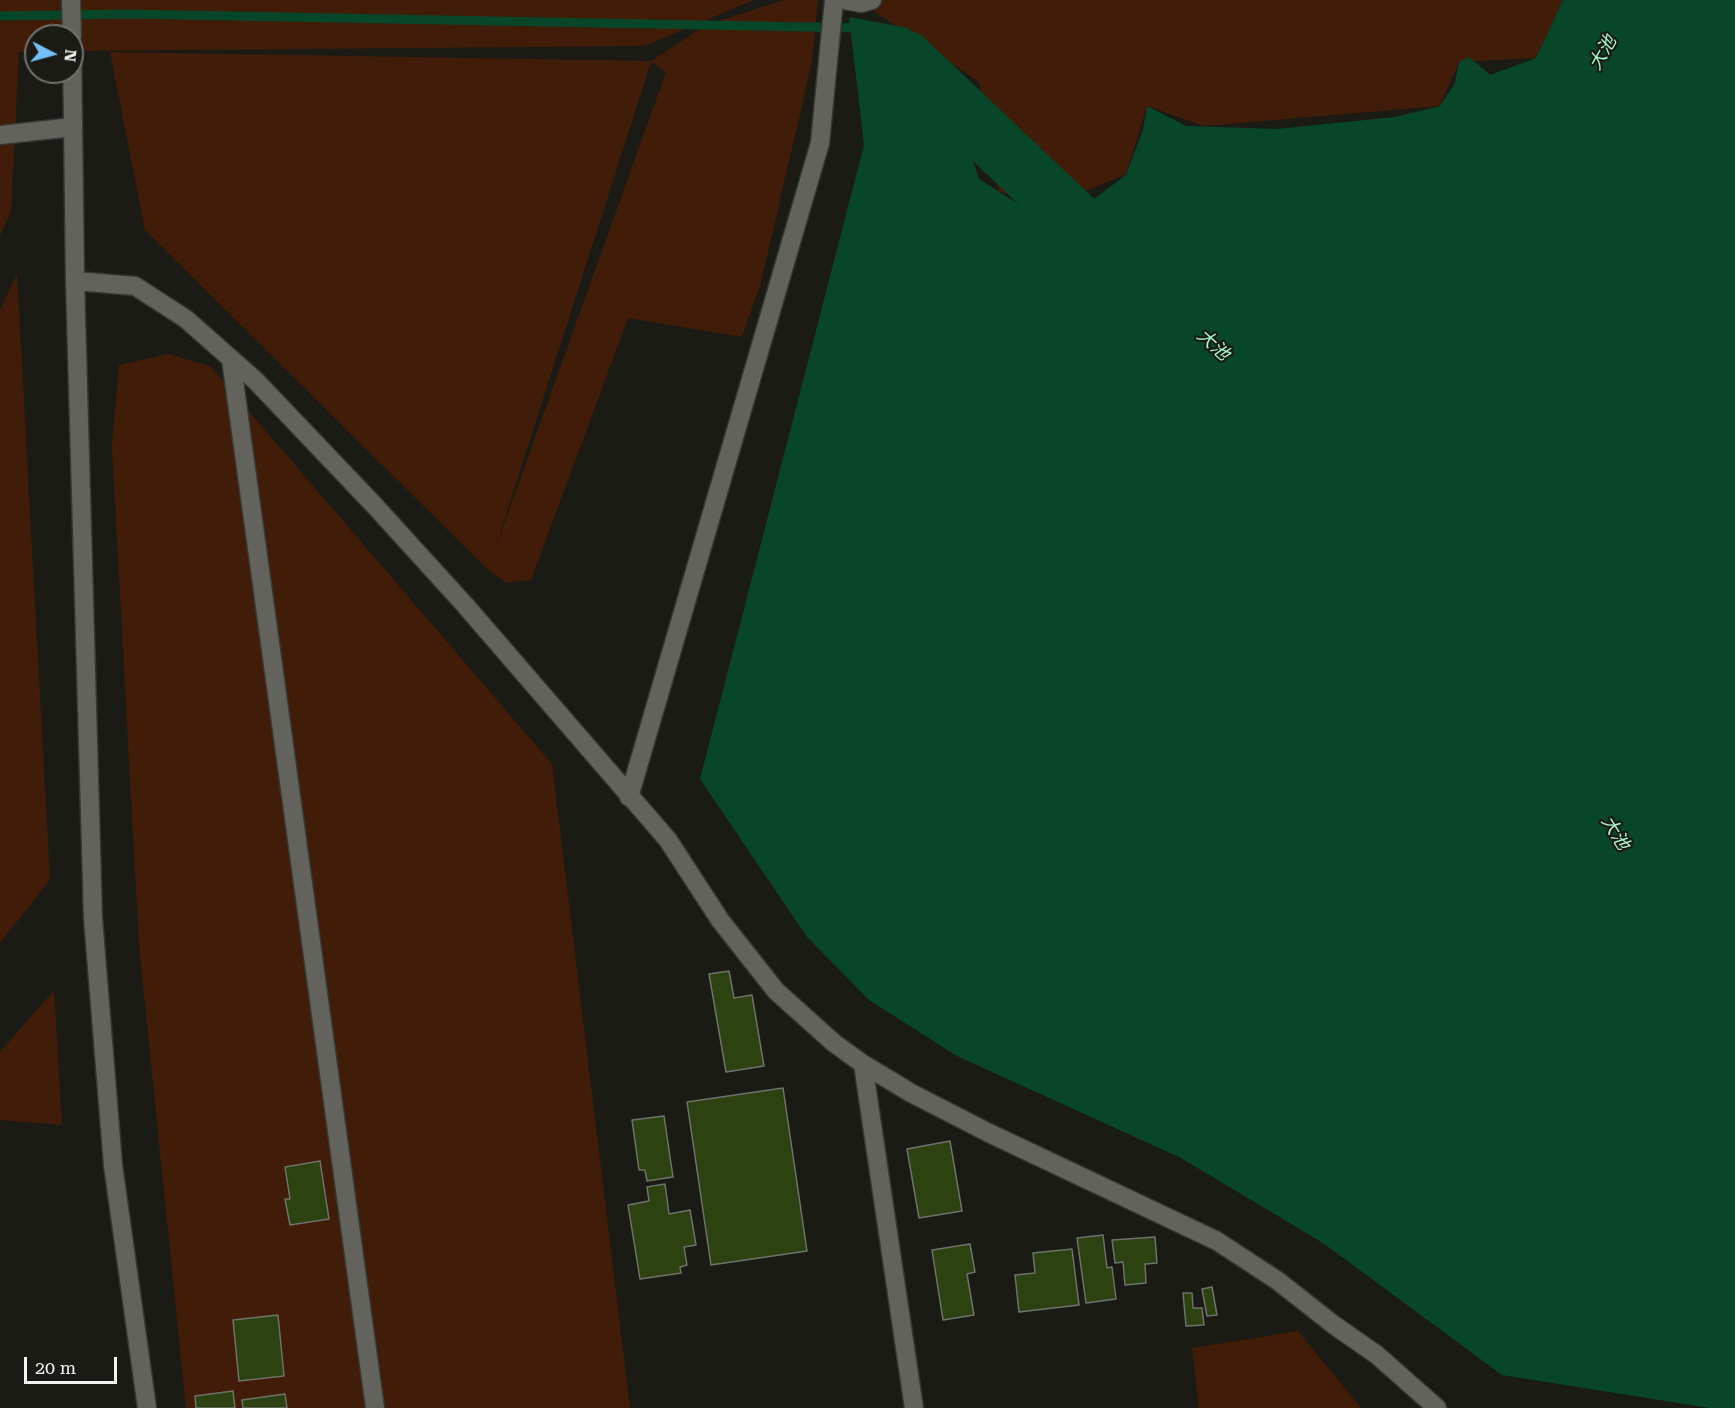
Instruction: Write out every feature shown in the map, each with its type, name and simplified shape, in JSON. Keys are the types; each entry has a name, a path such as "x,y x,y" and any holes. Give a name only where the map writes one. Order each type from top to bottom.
{"street":[{"path":"71,0 72,24"},
{"path":"629,797 820,143 834,0"},
{"path":"844,0 862,3 872,0"},
{"path":"72,84 75,281 93,918 112,1165 147,1408"},
{"path":"0,135 73,127"},
{"path":"75,281 135,286 186,319 255,380 465,605 668,840 720,920 776,991 834,1043 863,1064 911,1093 989,1133 1217,1241 1278,1281 1377,1355 1437,1408"},
{"path":"231,359 375,1408"},
{"path":"863,1064 914,1408"}],"shaded area":[{"path":"0,0 754,0 645,46 84,51 84,24 24,24 24,52 19,52 11,211 0,236"},
{"path":"784,0 818,0 812,62 761,282 742,337 628,318 531,580 507,583 488,570 145,230 110,52 651,61 706,25","holes":["651,62 666,72 497,544"]},
{"path":"873,0 1563,0 1536,58 1459,62 1440,106 1204,126 1147,106 1126,174 1058,203 999,192 979,82 862,3"},
{"path":"17,274 50,880 0,943 0,310"},
{"path":"168,354 210,366 552,764 630,1408 186,1408 139,945 112,446 119,365"},
{"path":"54,990 62,1125 0,1120 0,1052"},
{"path":"1298,1331 1361,1408 1199,1408 1192,1348"}],"water":[{"path":"1563,0 1735,0 1735,1408 1710,1408 1502,1375 1323,1243 1181,1158 957,1056 869,1000 807,937 700,779 864,145 849,17 908,28 958,72 962,130 979,179 1023,207 1086,205 1126,175 1143,130 1147,106 1186,126 1277,129 1395,117 1440,106 1455,83 1459,62 1469,57 1490,75 1536,58"}],"building":[{"path":"729,971 734,998 752,995 764,1066 726,1072 709,974"},
{"path":"783,1088 807,1251 711,1265 687,1102"},
{"path":"664,1116 673,1177 647,1181 645,1170 639,1170 632,1120"},
{"path":"950,1141 962,1211 919,1218 907,1149"},
{"path":"320,1161 329,1219 290,1225 285,1199 290,1199 285,1167"},
{"path":"665,1184 669,1214 690,1210 696,1245 684,1247 687,1265 680,1267 681,1273 640,1279 628,1205 649,1201 647,1187"},
{"path":"1103,1235 1107,1268 1112,1267 1116,1299 1086,1303 1077,1238"},
{"path":"1155,1237 1157,1263 1145,1264 1146,1283 1125,1285 1123,1262 1115,1263 1112,1240"},
{"path":"970,1244 975,1272 967,1274 974,1315 943,1320 932,1250"},
{"path":"1072,1249 1079,1305 1019,1312 1015,1275 1035,1273 1033,1253"},
{"path":"1212,1287 1217,1315 1207,1316 1202,1289"},
{"path":"1183,1293 1192,1293 1193,1308 1202,1308 1204,1325 1186,1326"},
{"path":"278,1315 284,1376 239,1381 233,1320"},
{"path":"233,1391 235,1408 196,1408 195,1396"},
{"path":"285,1394 287,1408 243,1408 242,1400"}],"waterway":[{"path":"0,16 128,14 861,28"},
{"name":"大池","path":"906,59 1117,259"}]}
